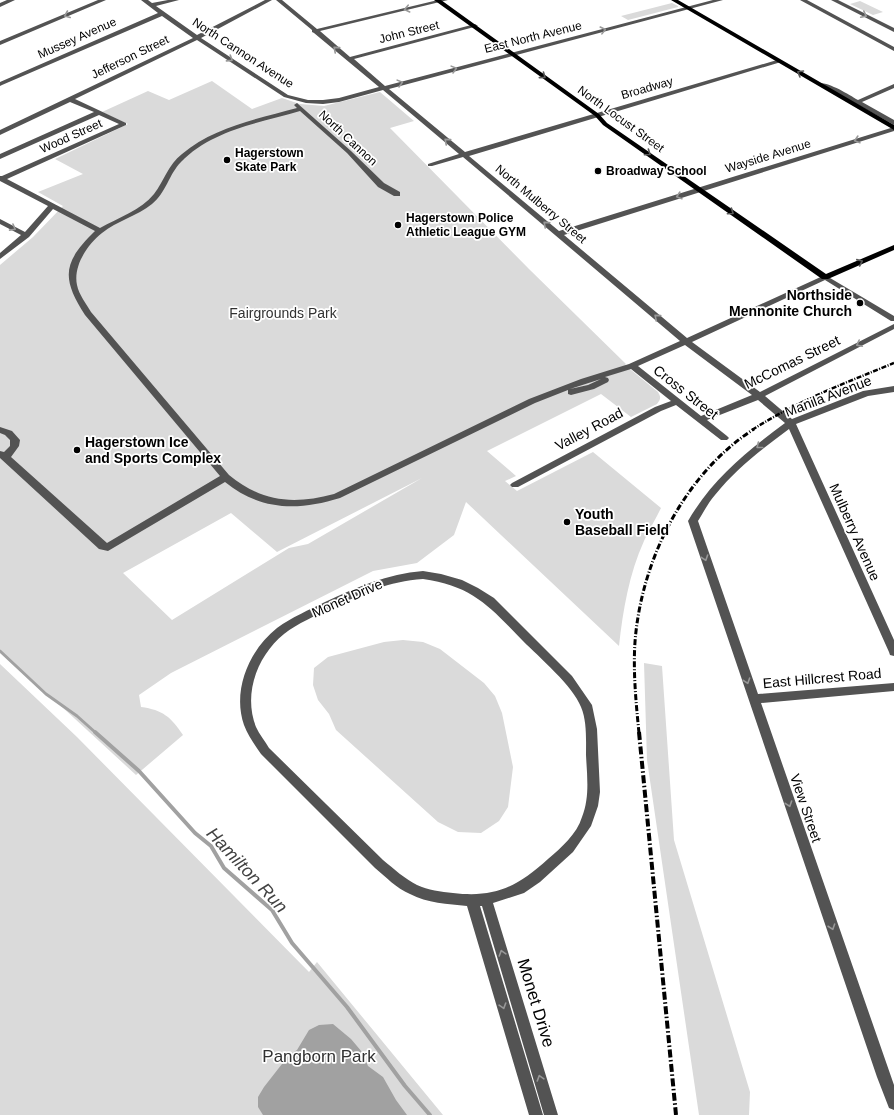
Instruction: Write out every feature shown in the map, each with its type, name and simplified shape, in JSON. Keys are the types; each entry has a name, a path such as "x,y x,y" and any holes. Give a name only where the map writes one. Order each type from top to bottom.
{"main road":[{"name":"North Locust Street","path":"440,0 511,54 597,115 606,124 825,277"},
{"path":"674,0 894,129"},
{"path":"825,277 894,247"}],"street":[{"path":"0,5 12,0"},
{"path":"0,43 103,0"},
{"name":"North Cannon Avenue","path":"144,0 197,38 286,96 308,102 323,102 383,88"},
{"path":"152,5 176,0"},
{"name":"Jefferson Street","path":"0,132 197,38 269,0"},
{"name":"North Mulberry Street","path":"279,0 314,31 687,342 759,396 791,423"},
{"path":"314,31 440,0"},
{"name":"East North Avenue","path":"383,88 720,0"},
{"path":"802,0 894,49"},
{"path":"834,0 894,30"},
{"name":"Mussey Avenue","path":"0,84 162,13"},
{"name":"John Street","path":"348,59 475,26"},
{"name":"Broadway","path":"430,165 779,61"},
{"path":"814,82 837,91 894,123"},
{"path":"858,102 894,86"},
{"name":"North Cannon","path":"286,96 349,152 381,185 397,194"},
{"name":"Wood Street","path":"1,179 124,124 70,99"},
{"path":"301,109 231,128 201,143 176,164 162,187 153,198 137,210 100,231 77,259 72,284 88,314 226,478 243,492 274,502 299,503 326,500 532,401 632,366 687,342 825,277"},
{"name":"Wood Street","path":"0,157 100,112"},
{"name":"Wayside Avenue","path":"558,234 894,129"},
{"path":"1,179 100,231"},
{"path":"0,257 26,235 52,206"},
{"path":"0,221 26,235"},
{"name":"North Locust Street","path":"825,277 894,319"},
{"name":"McComas Street","path":"700,419 759,396 894,326"},
{"name":"Cross Street","path":"632,366 724,438"},
{"name":"Manila Avenue","path":"693,521 711,493 735,467 753,451 791,423 866,393 894,388"},
{"name":"Valley Road","path":"515,484 658,409 678,401"},
{"name":"Mulberry Avenue","path":"791,423 894,652"},
{"path":"0,430 6,431 12,435 15,440 14,446 3,456 103,546 108,547 226,478"},
{"name":"View Street","path":"693,521 881,1070 894,1103"},
{"name":"Monet Drive","path":"405,576 438,577 463,584 477,591 490,601 568,679 586,705 590,717 594,792 592,806 587,822 569,848 536,878 520,889 486,900 472,902 436,898 414,890 398,880 379,864 265,751 255,737 245,707 245,693 248,676 255,661 275,636 291,623 374,584 389,579 405,576"},
{"name":"East Hillcrest Road","path":"753,699 894,687"},
{"name":"Monet Drive","path":"486,900 551,1115"},
{"path":"472,902 536,1115"}],"green space":[{"path":"860,1 883,12 873,15 850,4"},
{"path":"672,3 678,7 628,20 621,16"},
{"name":"Fairgrounds Park","path":"212,81 252,109 282,98 300,104 324,106 380,92 414,121 390,128 529,269 626,364 625,365 658,392 660,398 657,404 631,417 601,394 487,451 516,476 505,481 517,491 593,452 661,508 646,537 634,566 622,619 619,646 466,502 454,535 417,563 373,571 171,673 139,695 141,707 149,708 166,715 183,735 136,775 0,650 0,265 33,237 63,206 38,192 83,174 55,159 128,124 102,112 148,91 169,100","holes":["422,478 308,544 289,548 172,620 123,573 231,513 277,552"]},
{"path":"403,640 423,642 440,649 484,683 495,696 502,713 513,767 508,807 499,821 481,833 458,832 438,822 336,730 329,714 318,700 313,685 314,668 328,657 384,642"},
{"path":"644,663 662,666 674,840 750,1092 749,1115 699,1115 647,760"},
{"name":"Pangborn Park","path":"0,664 77,737 309,972 317,962 443,1115 0,1115"}],"shaded area":[{"path":"333,1024 351,1039 362,1052 368,1066 383,1077 396,1100 407,1115 263,1115 258,1107 258,1097 264,1087 289,1055 297,1050 309,1030 319,1025"}],"waterway":[{"name":"Hamilton Run","path":"0,651 46,694 77,716 96,733"},
{"name":"Hamilton Run","path":"95,732 139,771 195,833 211,846 224,868 272,910 292,943 347,1007 405,1086 430,1115"}],"railway":[{"path":"752,430 804,401 894,363"},
{"path":"639,733 636,699 635,642 639,611 646,581 657,551 670,522 687,495 707,470 729,448 754,429"},
{"path":"639,732 676,1115"}],"place":[{"name":"Hagerstown Skate Park","path":"227,160"},
{"name":"Broadway School","path":"598,171"},
{"name":"Hagerstown Police Athletic League GYM","path":"398,225"},
{"name":"Northside Mennonite Church","path":"860,303"},
{"name":"Hagerstown Ice and Sports Complex","path":"77,450"},
{"name":"Youth Baseball Field","path":"567,522"}]}
